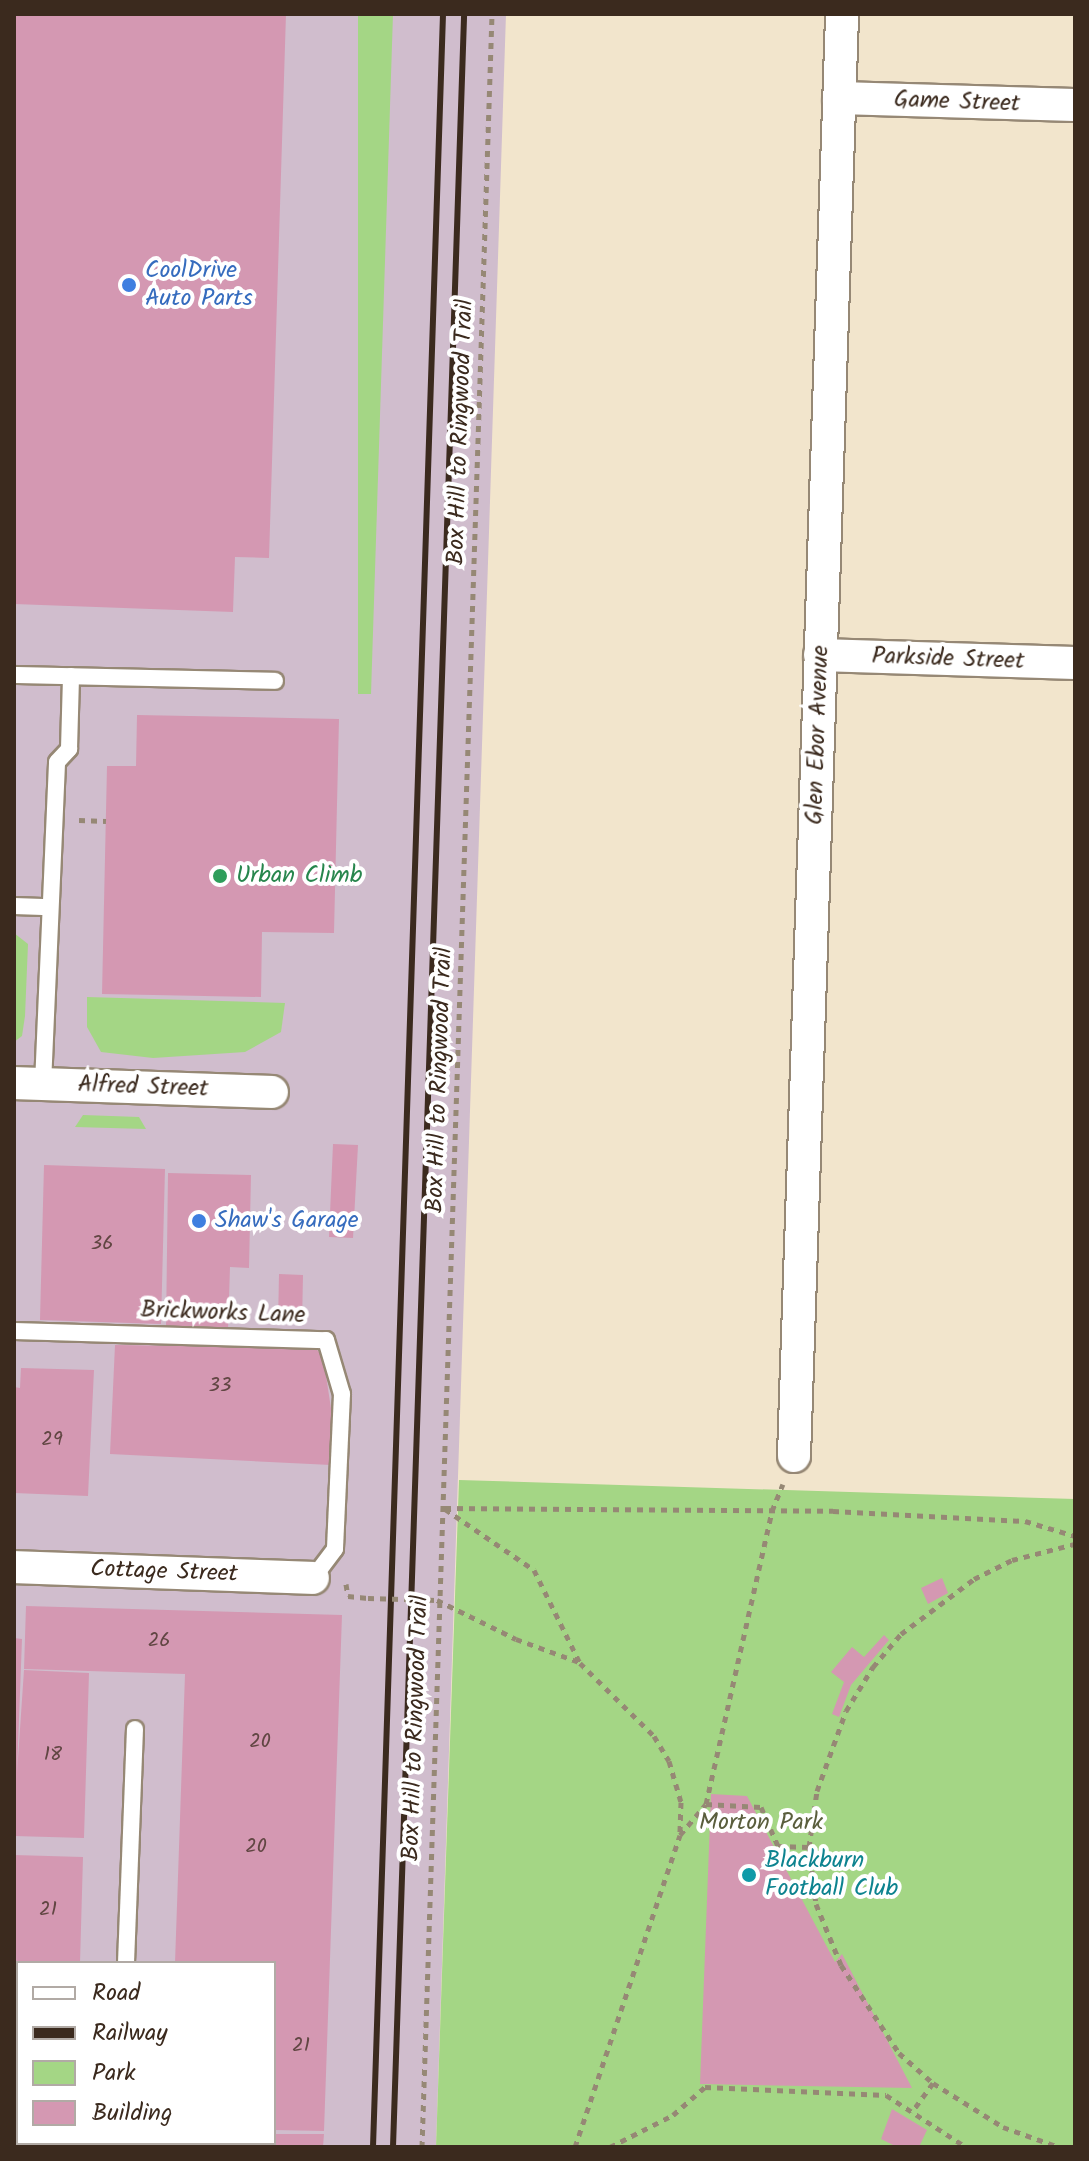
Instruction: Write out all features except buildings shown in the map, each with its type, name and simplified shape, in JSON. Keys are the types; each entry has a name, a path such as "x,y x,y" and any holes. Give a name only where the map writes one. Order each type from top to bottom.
{"street":[{"name":"Glen Ebor Avenue","path":"794,1456 842,14"},
{"name":"Game Street","path":"839,98 1075,105"},
{"name":"Parkside Street","path":"820,655 1075,663"},
{"name":"Alfred Street","path":"29,1084 272,1092"},
{"name":"Cottage Street","path":"14,1567 313,1578"}],"lane":[{"path":"14,675 275,681"},
{"path":"29,1084 50,907 57,762 69,749 71,676"},
{"path":"14,906 50,907"},
{"name":"Brickworks Lane","path":"14,1331 326,1340 342,1394 335,1549 313,1578"},
{"path":"126,1961 135,1729"}],"path":[{"name":"Box Hill to Ringwood Trail","path":"422,2147 437,1600 445,1508 492,14"},
{"path":"680,1835 706,1804 772,1511 794,1456"},
{"path":"445,1508 772,1511 1025,1521 1075,1536"},
{"path":"445,1508 534,1570 580,1663 654,1736 669,1761 680,1793 680,1835 575,2147"},
{"path":"1059,2147 1003,2127 933,2083 899,2053 841,1965 816,1904 809,1847 817,1791 846,1711 873,1667 901,1634 974,1579 1012,1560 1075,1544"},
{"path":"368,1598 437,1600 516,1639 580,1663"},
{"path":"706,1804 761,1807 778,1846 809,1847"},
{"path":"912,2112 933,2083"},
{"path":"610,2147 673,2115 705,2087 886,2095 966,2147"}],"shaded area":[{"path":"14,14 506,14 436,2147 14,2147"}],"green space":[{"path":"358,14 393,14 371,694 358,694"},
{"path":"14,933 28,944 25,1016 22,1036 14,1042"},
{"path":"87,997 285,1003 281,1032 245,1052 153,1058 101,1052 87,1027"},
{"path":"83,1115 139,1117 146,1129 75,1127"},
{"name":"Morton Park","path":"459,1480 1075,1499 1075,2147 436,2147"}],"railway":[{"path":"373,2147 443,14"},
{"path":"393,2147 464,14"}],"place":[{"name":"CoolDrive Auto Parts","path":"129,285"},
{"name":"Urban Climb","path":"220,876"},
{"name":"Shaw's Garage","path":"199,1221"},
{"name":"Blackburn Football Club","path":"749,1875"}]}
